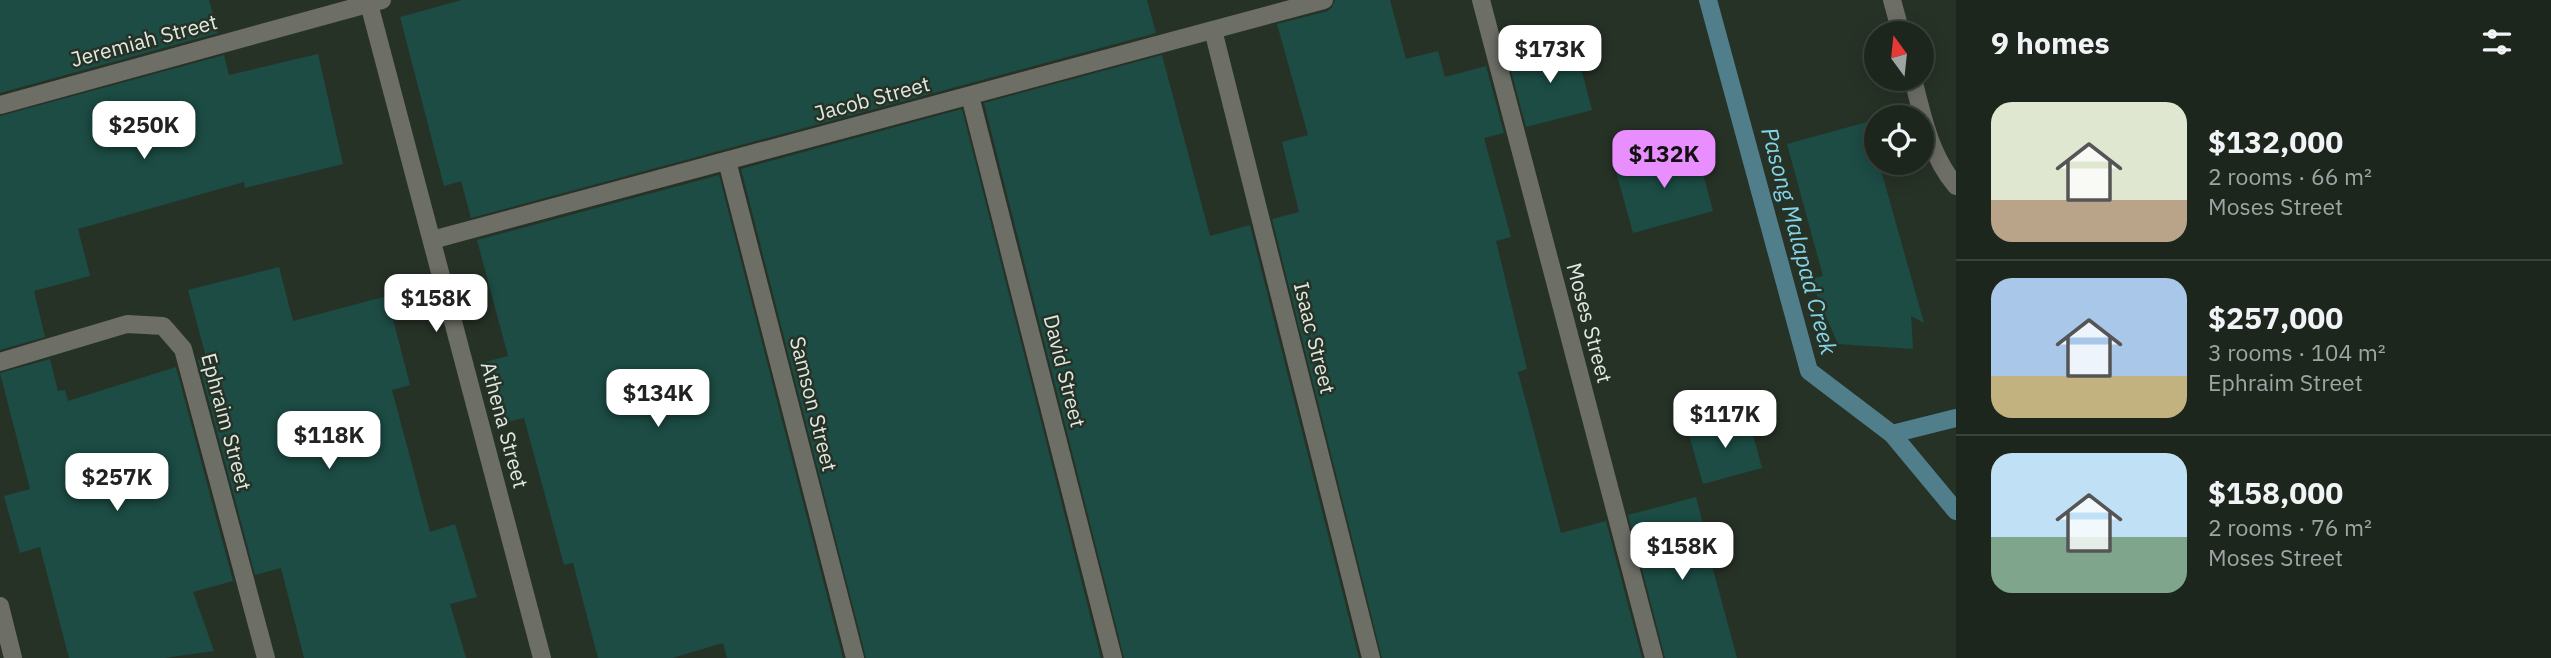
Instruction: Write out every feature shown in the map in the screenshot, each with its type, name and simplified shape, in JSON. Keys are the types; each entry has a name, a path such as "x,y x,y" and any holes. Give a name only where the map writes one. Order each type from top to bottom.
{"street":[{"name":"Jacob Street","path":"432,240 1324,0"},
{"name":"Moses Street","path":"1480,0 1654,658"},
{"path":"1892,0 1898,21"},
{"name":"Jeremiah Street","path":"0,105 373,1"},
{"name":"Athena Street","path":"373,1 432,240 542,658"},
{"name":"Isaac Street","path":"1213,30 1371,658"},
{"path":"1916,91 1928,139 1942,170 1956,186"},
{"name":"David Street","path":"970,96 1113,658"},
{"name":"Samson Street","path":"727,161 855,658"},
{"name":"Ephraim Street","path":"0,362 127,324 163,326 183,349 266,658"},
{"path":"0,606 13,658"}],"building":[{"path":"0,0 209,0 218,33 0,93"},
{"path":"462,0 1147,0 1156,33 471,218 461,181 444,186 400,17"},
{"path":"1335,0 1390,0 1406,59 1438,51 1445,77 1486,66 1504,133 1484,138 1511,237 1496,241 1527,369 1518,372 1561,533 1606,521 1642,658 1382,658 1272,219 1299,212 1282,142 1308,135 1277,24 1328,11"},
{"path":"1574,42 1592,110 1526,127 1508,60"},
{"path":"318,54 343,164 245,188 244,182 78,229 90,276 34,291 45,337 0,350 0,116 224,55 229,75"},
{"path":"1162,55 1210,236 1250,225 1359,658 1124,658 984,103"},
{"path":"962,109 1101,658 866,658 741,169"},
{"path":"1864,123 1864,175 1882,175 1924,323 1911,316 1913,349 1838,344 1810,279 1823,276 1787,144"},
{"path":"1696,148 1713,211 1633,233 1615,168"},
{"path":"719,175 843,658 727,658 723,643 672,658 598,658 573,563 564,565 524,418 499,424 481,363 508,356 477,240"},
{"path":"279,267 293,321 387,296 410,385 392,390 430,532 455,524 477,597 450,604 466,658 304,658 281,568 255,575 198,360 206,357 188,290"},
{"path":"50,359 58,391 65,390 68,401 176,367 233,581 193,592 214,651 164,658 69,658 40,547 20,553 4,496 30,489 0,373"},
{"path":"1748,416 1762,468 1703,484 1688,432"},
{"path":"1696,497 1737,658 1665,658 1628,515"}],"waterway":[{"name":"Pasong Malapad Creek","path":"1708,0 1809,371 1892,434 1956,511"},
{"name":"Pasong Malapad Creek","path":"1892,434 1956,418"}]}
